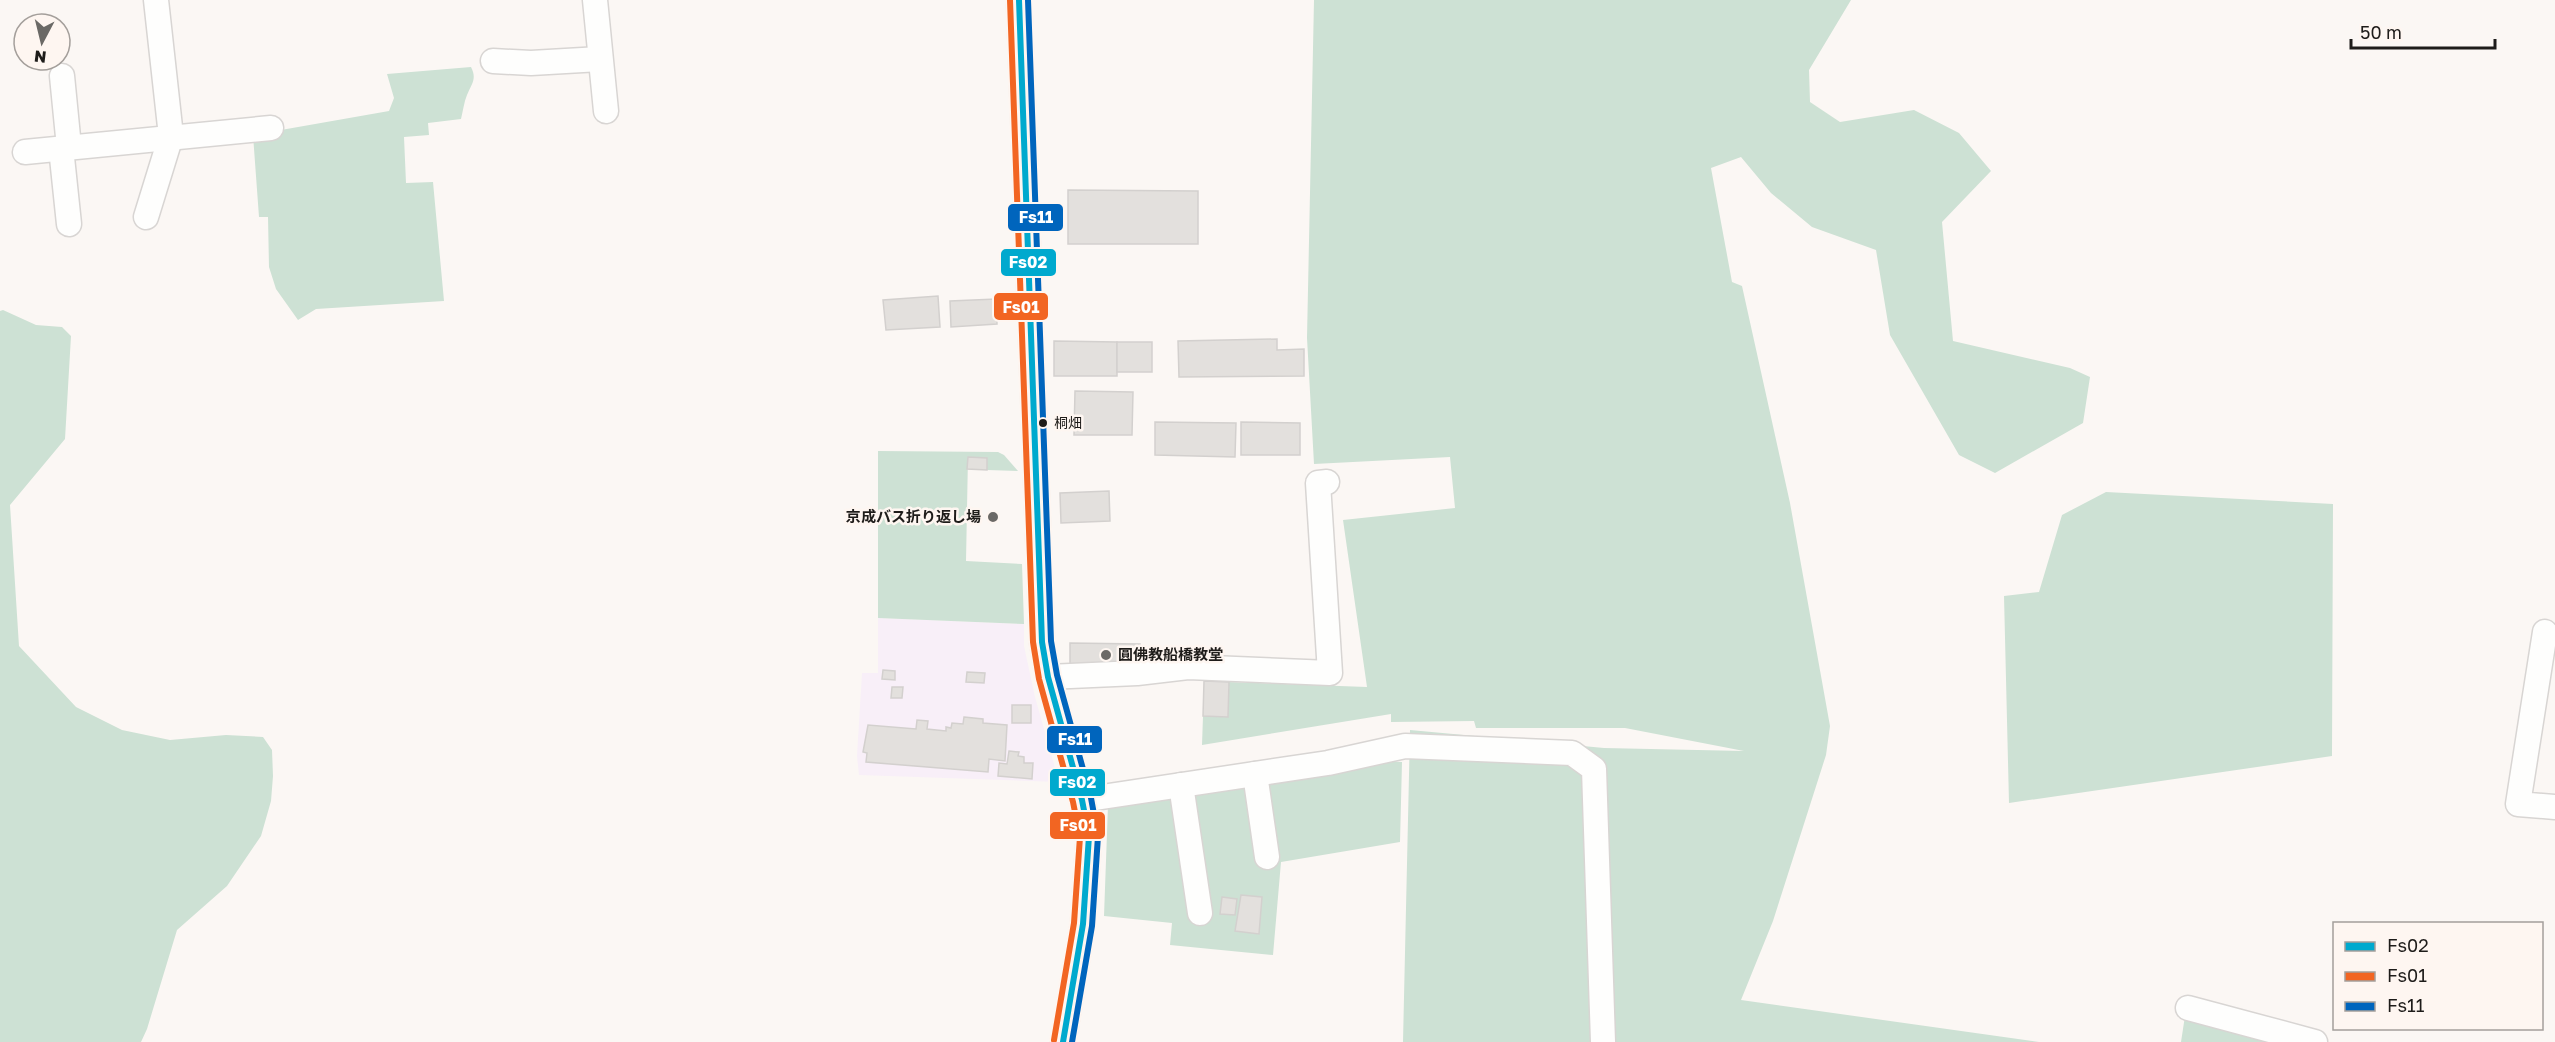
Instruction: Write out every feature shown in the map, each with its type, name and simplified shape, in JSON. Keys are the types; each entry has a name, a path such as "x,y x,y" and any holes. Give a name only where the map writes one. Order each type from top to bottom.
{"street":[{"path":"146,217 171,136 156,0"},
{"path":"596,0 606,111"},
{"path":"1019,0 1042,642 1048,677 1082,801 1089,836 1083,924 1063,1042"},
{"path":"493,61 531,63 600,59"},
{"path":"62,76 69,224"},
{"path":"25,152 271,128"},
{"path":"1048,677 1137,673 1188,667 1330,673 1318,483 1327,482"},
{"path":"2545,632 2518,804 2555,807"},
{"path":"1082,801 1328,763 1405,746 1572,753 1594,769 1603,1042"},
{"path":"1255,774 1267,858"},
{"path":"1181,785 1200,913"},
{"path":"2188,1008 2315,1042"}],"shaded area":[{"path":"878,618 1024,624 1024,646 1035,697 1059,782 859,775 857,756 862,673 878,673"}],"green space":[{"path":"1314,0 1851,0 1809,70 1810,102 1840,122 1914,110 1959,133 1991,171 1942,222 1953,341 2070,368 2090,377 2083,423 1995,473 1959,455 1890,335 1876,250 1812,227 1771,193 1741,157 1711,168 1732,282 1742,286 1790,503 1830,726 1826,755 1773,921 1741,1000 2039,1042 1403,1042 1410,730 1604,748 1744,751 1625,728 1476,728 1474,721 1391,722 1391,714 1202,745 1203,716 1228,717 1229,682 1367,687 1343,520 1455,508 1450,457 1314,464 1307,338"},
{"path":"471,67 474,75 473,81 461,119 428,123 429,135 404,137 406,183 433,182 444,301 316,309 298,320 276,289 269,267 268,217 259,217 253,135 389,111 394,98 387,74"},
{"path":"3,310 36,325 62,327 71,336 65,439 10,505 19,646 76,707 122,730 170,740 226,735 263,737 272,750 271,801 261,836 227,886 177,930 141,1042 0,1042 0,311"},
{"path":"878,451 998,452 1004,455 1018,471 987,470 987,458 968,457 966,561 1022,564 1024,624 878,618"},
{"path":"2106,492 2333,504 2332,756 2009,803 2004,596 2039,592 2062,515"},
{"path":"1384,761 1402,762 1400,842 1281,862 1273,955 1170,945 1172,923 1104,916 1108,805"},
{"path":"2185,1016 2281,1042 2181,1042"}],"building":[{"path":"1068,190 1198,191 1198,244 1068,244"},
{"path":"938,296 940,327 886,330 883,300"},
{"path":"996,299 997,324 951,327 950,301"},
{"path":"1277,339 1277,350 1304,349 1304,376 1179,377 1178,341"},
{"path":"1054,341 1117,342 1117,376 1054,376"},
{"path":"1117,342 1152,342 1152,372 1117,372"},
{"path":"1075,391 1133,392 1132,435 1074,435"},
{"path":"1155,422 1236,423 1235,457 1155,455"},
{"path":"1241,422 1300,423 1300,455 1241,455"},
{"path":"968,457 987,458 987,470 967,469"},
{"path":"1109,491 1110,521 1061,523 1060,493"},
{"path":"1070,643 1140,644 1140,667 1070,667"},
{"path":"883,670 895,671 895,680 882,679"},
{"path":"967,672 985,673 984,683 966,682"},
{"path":"1204,681 1229,682 1228,717 1203,716"},
{"path":"892,687 903,687 902,698 891,698"},
{"path":"1012,705 1031,705 1031,723 1012,723"},
{"path":"964,717 983,719 983,723 1007,725 1005,761 989,759 988,772 866,762 867,753 863,752 868,725 916,729 917,720 928,721 927,729 946,731 946,727 951,728 952,723 963,724"},
{"path":"1009,751 1019,752 1018,756 1024,757 1024,763 1033,763 1032,779 998,776 999,763 1007,764"},
{"path":"1241,895 1262,897 1259,934 1235,931"},
{"path":"1222,897 1237,899 1235,915 1220,914"}],"transit line":[{"name":"Fs01","path":"1010,0 1033,642 1039,679 1073,802 1080,837 1074,923 1054,1040"},
{"name":"Fs02","path":"1019,0 1042,642 1048,677 1082,800 1089,836 1083,924 1063,1042"},
{"name":"Fs11","path":"1028,0 1051,641 1057,675 1091,798 1098,836 1092,926 1072,1042"}],"place":[{"name":"桐畑","path":"1043,423"},
{"name":"京成バス折り返し場","path":"993,517"},
{"name":"圓佛教船橋教堂","path":"1106,655"}]}
